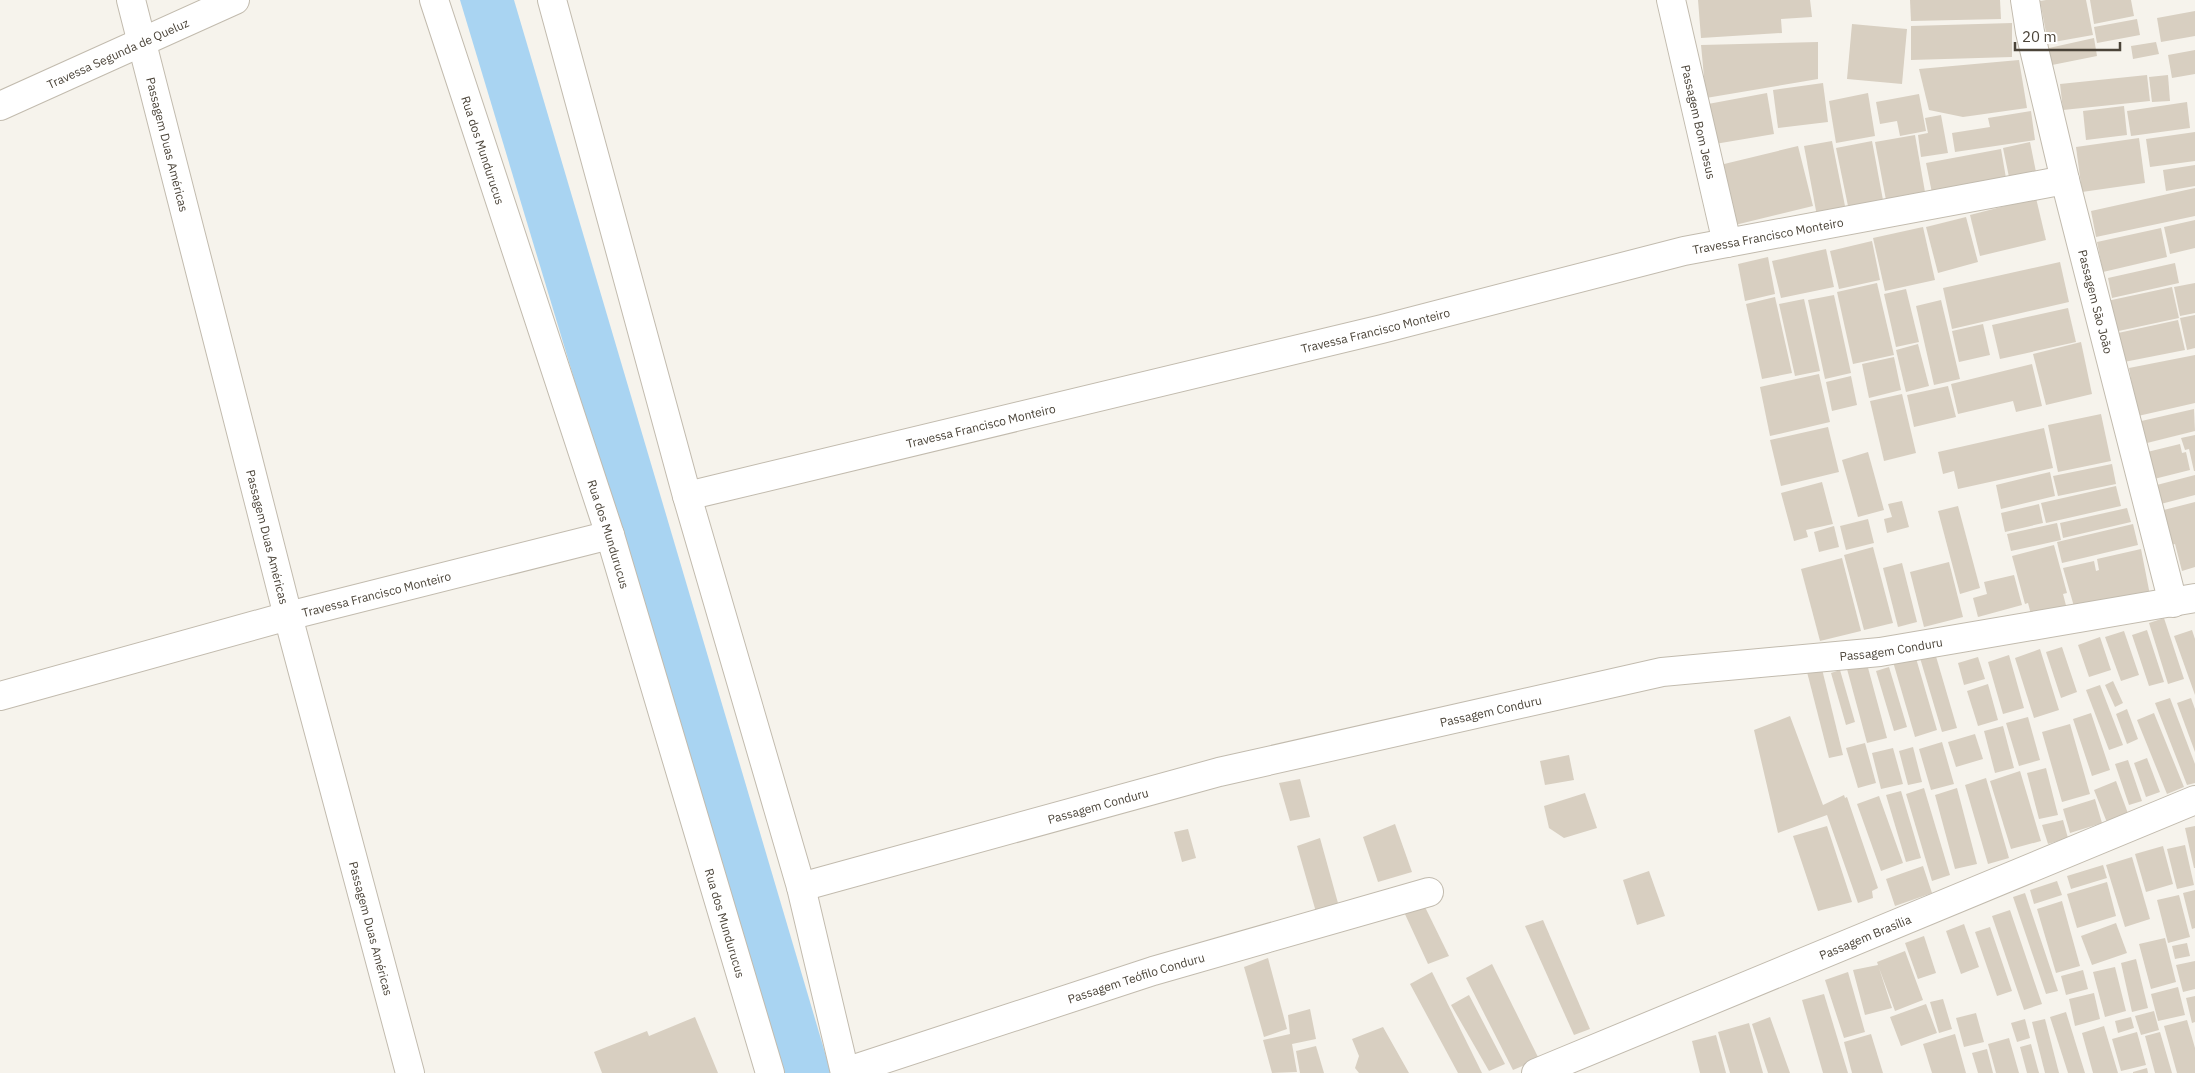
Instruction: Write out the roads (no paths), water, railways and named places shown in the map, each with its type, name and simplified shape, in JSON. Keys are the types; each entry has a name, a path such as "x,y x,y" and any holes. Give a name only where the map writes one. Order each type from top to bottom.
{"street":[{"name":"Passagem Duas Américas","path":"131,0 288,616 410,1073"},
{"name":"Travessa Segunda de Queluz","path":"0,106 142,44 235,0"},
{"name":"Rua dos Mundurucus","path":"434,0 610,535 770,1073"},
{"path":"552,0 687,496 801,887 845,1072"},
{"name":"Passagem Bom Jesus","path":"1671,0 1727,244"},
{"name":"Passagem São João","path":"2025,0 2030,32 2065,180 2184,600"},
{"name":"Travessa Francisco Monteiro","path":"687,496 1372,332 1684,251 2065,180"},
{"name":"Travessa Francisco Monteiro","path":"0,696 288,616 610,535"},
{"name":"Passagem Conduru","path":"801,887 1219,772 1662,672 1880,652 2184,600"},
{"name":"Passagem Brasília","path":"1536,1073 2195,800"},
{"name":"Passagem Teófilo Conduru","path":"845,1072 1153,971 1429,892"}],"water":[{"path":"460,0 514,0 831,1073 783,1073"}]}
